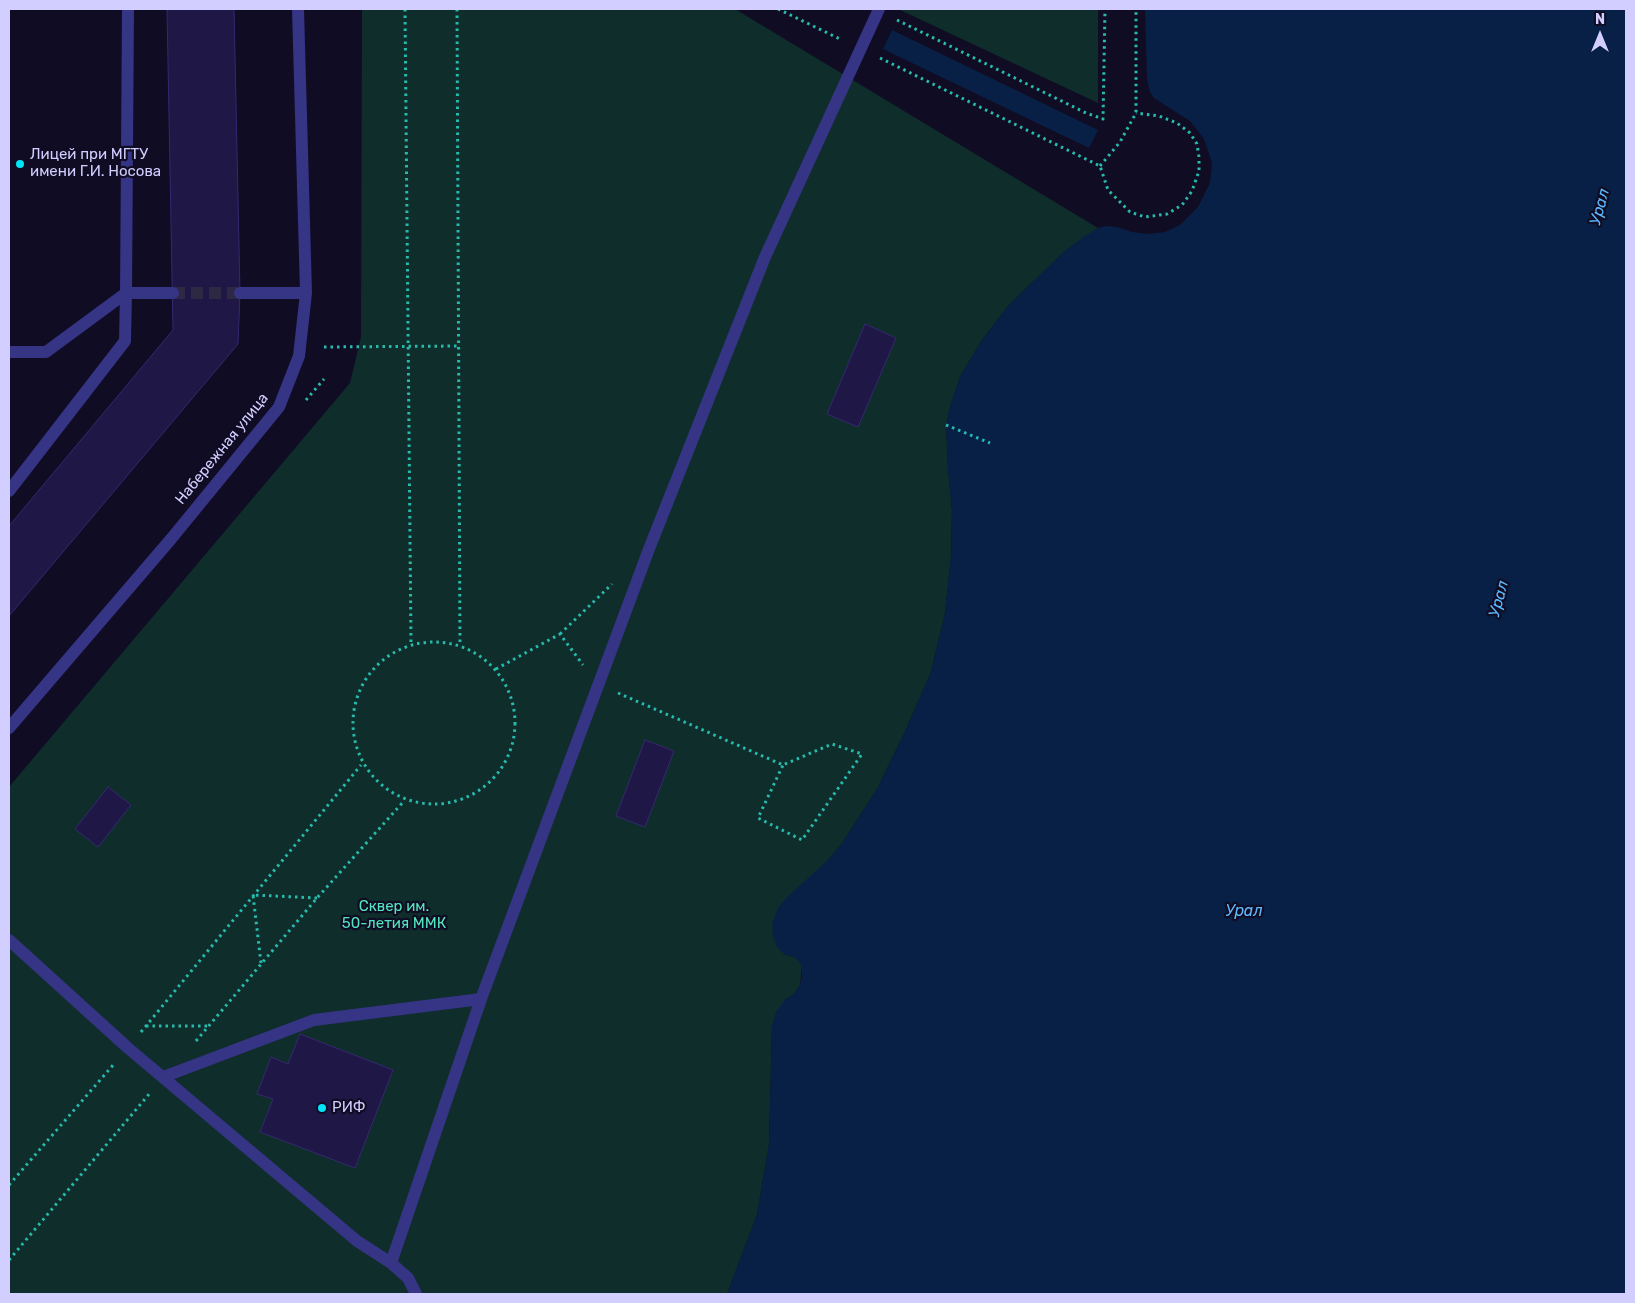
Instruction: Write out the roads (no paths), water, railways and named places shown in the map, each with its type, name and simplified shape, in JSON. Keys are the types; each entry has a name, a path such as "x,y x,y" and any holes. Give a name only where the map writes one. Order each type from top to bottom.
{"street":[{"path":"9,491 125,341 128,9"},
{"name":"Набережная улица","path":"9,728 171,539 279,407 300,356 306,293 298,9"},
{"path":"391,1263 481,999 649,549 765,257 879,9"},
{"path":"9,352 46,352 126,293 173,293"},
{"path":"240,293 306,293"},
{"path":"9,940 128,1048 356,1241 391,1263 408,1278 416,1294"},
{"path":"163,1077 314,1020 481,999"}],"water":[{"name":"Урал","path":"1145,9 1626,9 1626,1294 727,1294 757,1215 769,1144 772,1026 776,1012 785,1000 795,993 800,985 802,975 802,966 795,957 784,954 777,947 773,937 772,923 778,908 787,897 827,861 841,845 877,789 931,672 945,613 951,557 952,510 946,425 960,377 982,340 1008,306 1065,251 1098,228 1106,226 1148,234 1165,232 1180,225 1198,207 1210,183 1212,163 1204,139 1190,121 1154,98 1150,92 1147,79"},
{"path":"892,30 1098,130 1089,148 883,49"}],"tunnel":[{"path":"173,293 240,293"}],"place":[{"name":"Лицей при МГТУ имени Г.И. Носова","path":"20,164"},
{"name":"РИФ","path":"322,1108"}],"park label":[{"name":"Сквер им. 50-летия ММК","path":"394,916"}]}
